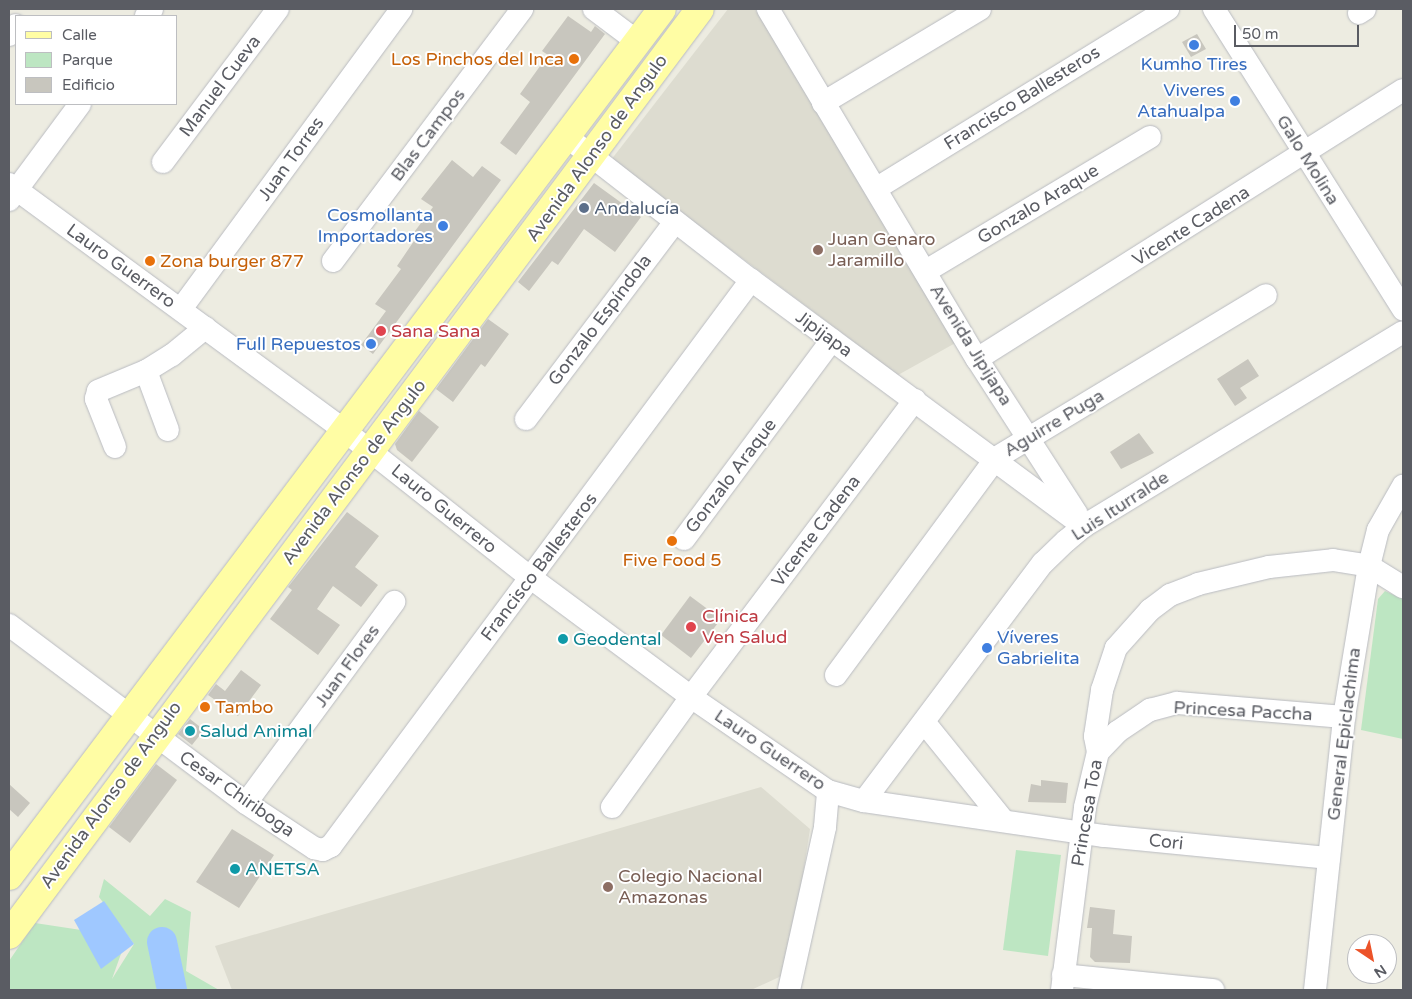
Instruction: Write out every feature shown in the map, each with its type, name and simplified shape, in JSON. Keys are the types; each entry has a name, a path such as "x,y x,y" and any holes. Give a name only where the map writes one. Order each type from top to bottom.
{"main road":[{"name":"Avenida Alonso de Angulo","path":"9,876 129,715 346,432 662,9"},
{"name":"Avenida Alonso de Angulo","path":"9,935 155,735 592,156 700,9"}],"street":[{"name":"Manuel Cueva","path":"163,162 278,9"},
{"name":"Juan Torres","path":"181,309 401,9"},
{"name":"Blas Campos","path":"333,262 522,9"},
{"path":"594,9 638,42"},
{"path":"823,103 980,9"},
{"name":"Francisco Ballesteros","path":"877,188 1168,9"},
{"name":"Galo Molina","path":"1214,9 1403,310"},
{"name":"Avenida Jipijapa","path":"774,11 823,103 877,188 977,359 1031,439 1084,526"},
{"name":"Vicente Cadena","path":"977,359 1304,155 1403,90"},
{"path":"11,191 79,105"},
{"name":"Jipijapa","path":"567,137 751,280 996,458 1084,526"},
{"name":"Gonzalo Araque","path":"926,271 1150,137"},
{"name":"Lauro Guerrero","path":"11,191 181,309 370,450 530,578 691,697 828,791 864,801"},
{"name":"Gonzalo Espíndola","path":"526,419 675,222"},
{"name":"Francisco Ballesteros","path":"323,850 331,846 751,280"},
{"name":"Aguirre Puga","path":"836,674 996,458 1031,439 1266,295"},
{"path":"115,447 96,399 98,391 146,371 172,355 205,328"},
{"name":"Luis Iturralde","path":"864,801 1043,563 1084,526 1403,332"},
{"name":"Gonzalo Araque","path":"684,539 832,340"},
{"path":"146,371 168,430"},
{"name":"Vicente Cadena","path":"612,807 691,697 915,400"},
{"name":"General Epiclachima","path":"1315,990 1344,717 1369,566 1378,530 1403,486"},
{"name":"Princesa Toa","path":"1063,983 1082,832 1098,752 1095,736 1102,690 1116,648 1150,610 1170,595 1198,584 1269,567 1333,560 1369,566"},
{"path":"1369,566 1403,588"},
{"name":"Juan Flores","path":"246,803 394,602"},
{"name":"Cesar Chiriboga","path":"9,625 246,803 314,848 323,850"},
{"name":"Princesa Paccha","path":"1098,752 1117,732 1150,710 1177,703 1344,717"},
{"path":"924,722 1004,821"},
{"path":"789,990 824,826 828,791"},
{"name":"Cori","path":"864,801 1082,832 1329,858"},
{"path":"1063,983 1213,990"}],"shaded area":[{"name":"Juan Genaro Jaramillo","path":"728,9 755,9 959,341 898,375 611,160"},
{"name":"Colegio Nacional Amazonas","path":"761,787 810,829 788,973 751,990 232,990 215,946"}],"green space":[{"path":"1385,591 1403,599 1403,739 1361,730 1378,599"},
{"path":"1016,850 1061,855 1048,956 1003,950"},
{"path":"104,879 150,916 165,899 191,912 186,971 219,990 9,990 9,961 35,923 127,937 112,979 134,944 99,897"}],"water":[{"path":"104,901 134,944 101,969 74,920"}],"building":[{"path":"568,16 591,32 595,26 605,34 516,155 500,143 530,102 520,94 548,55 542,51"},
{"name":"Kumho Tires","path":"1197,34 1206,49 1191,57 1182,42"},
{"path":"452,160 473,177 482,166 501,180 373,354 361,345 386,311 375,304 401,269 397,266 416,238 412,235 433,207 421,199"},
{"path":"594,183 641,217 615,252 584,229 558,265 552,261 529,291 518,282"},
{"path":"488,319 509,334 485,367 481,364 453,402 436,389"},
{"path":"1248,359 1259,376 1240,388 1247,398 1235,406 1217,379"},
{"path":"419,411 439,427 412,462 397,450 395,444"},
{"path":"1139,433 1154,453 1121,469 1110,452"},
{"path":"347,512 379,536 355,567 378,585 361,607 333,586 317,609 340,625 318,655 270,619 292,590 288,587"},
{"name":"Clínica Ven Salud","path":"690,596 721,619 691,658 661,635"},
{"path":"241,670 261,685 238,716 208,695 216,684 225,691"},
{"name":"Salud Animal","path":"190,719 204,730 192,745 178,734"},
{"path":"156,764 177,780 130,843 109,827"},
{"path":"1041,780 1068,783 1066,803 1028,802 1031,784 1041,786"},
{"path":"9,784 30,803 18,817 9,809"},
{"name":"ANETSA","path":"232,829 274,855 239,908 196,882"},
{"path":"1090,907 1115,910 1113,934 1132,936 1130,963 1095,962 1090,957 1092,928 1087,928"}],"waterway":[{"path":"162,942 172,990"}],"place":[{"name":"Kumho Tires","path":"1194,45"},
{"name":"Los Pinchos del Inca","path":"574,59"},
{"name":"Viveres Atahualpa","path":"1235,101"},
{"name":"Andalucía","path":"584,208"},
{"name":"Cosmollanta Importadores","path":"443,226"},
{"name":"Juan Genaro Jaramillo","path":"818,250"},
{"name":"Zona burger 877","path":"150,261"},
{"name":"Sana Sana","path":"381,331"},
{"name":"Full Repuestos","path":"371,344"},
{"name":"Five Food 5","path":"672,541"},
{"name":"Clínica Ven Salud","path":"691,627"},
{"name":"Geodental","path":"563,639"},
{"name":"Víveres Gabrielita","path":"987,648"},
{"name":"Tambo","path":"205,707"},
{"name":"Salud Animal","path":"190,731"},
{"name":"ANETSA","path":"235,869"},
{"name":"Colegio Nacional Amazonas","path":"608,887"}]}
